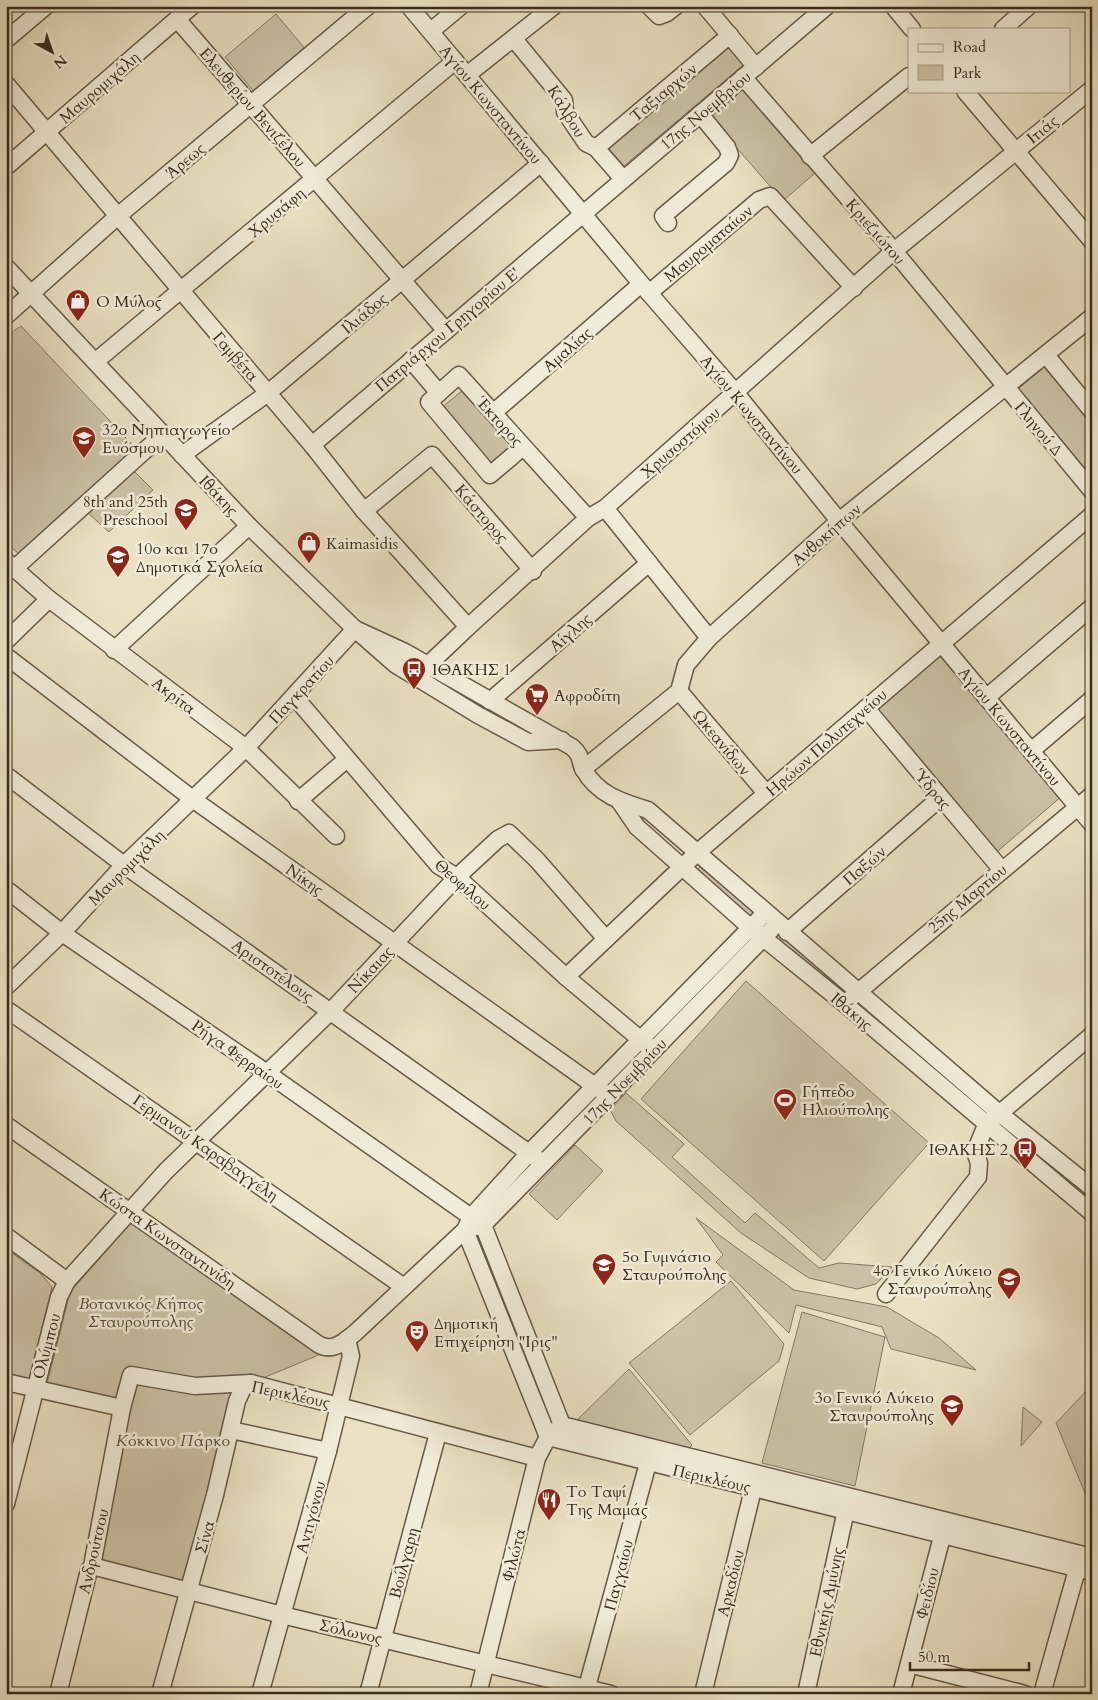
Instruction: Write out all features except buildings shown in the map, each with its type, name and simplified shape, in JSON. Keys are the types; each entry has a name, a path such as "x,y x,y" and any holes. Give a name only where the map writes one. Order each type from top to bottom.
{"street":[{"path":"6,40 46,6"},
{"name":"Μαυρομιχάλη","path":"6,167 192,6"},
{"name":"Άρεως","path":"6,316 33,294 119,215 368,6"},
{"name":"Αγίου Κωνσταντίνου","path":"409,6 645,289 735,392 1092,824"},
{"path":"430,31 461,6"},
{"path":"467,75 554,6"},
{"path":"654,11 667,14 676,6"},
{"path":"705,6 756,67"},
{"name":"17ης Νοεμβρίου","path":"584,215 623,179 827,6"},
{"path":"894,6 911,28"},
{"path":"1004,28 1029,6"},
{"name":"Ελευθερίου Βενιζέλου","path":"177,19 446,331"},
{"name":"Ταξιαρχών","path":"596,148 730,35"},
{"name":"Κάλβου","path":"514,39 564,100 565,112 586,143 596,148 623,179"},
{"name":"Χρυσάφη","path":"96,361 456,62"},
{"name":"Κριεζιώτου","path":"744,77 810,156 894,251 1005,388"},
{"path":"810,156 908,77"},
{"name":"Γαμβέτα","path":"6,84 312,445 364,511 468,628"},
{"name":"Ιτιάς","path":"1015,150 1092,89"},
{"path":"966,92 1092,241"},
{"path":"666,220 726,163 730,155 728,147 700,114"},
{"name":"Χρυσοστόμου","path":"418,679 428,665 588,518 605,508 894,251 1015,150"},
{"name":"Ιλιάδος","path":"182,455 268,393 541,163"},
{"name":"Μαυροματαίων","path":"645,289 690,250 760,200 770,196 854,288"},
{"name":"Πατριάρχου Γρηγορίου Ε'","path":"312,445 584,215"},
{"name":"Ιθάκης","path":"6,267 249,526 355,629 396,665 528,742 562,740"},
{"name":"Αμαλίας","path":"493,413 645,289"},
{"name":"Ανθοκήπων","path":"679,690 686,664 709,638 840,521 1092,317"},
{"path":"1046,355 1092,411"},
{"path":"411,360 439,392 428,402 490,475 523,447"},
{"name":"Έκτορος","path":"439,392 459,375 588,518"},
{"name":"Γληνού Δ","path":"1005,388 1092,491"},
{"path":"11,564 163,434"},
{"name":"Κάστορος","path":"364,511 432,455 533,570"},
{"path":"605,508 709,638"},
{"name":"Ηρώων Πολυτεχνείου","path":"566,977 698,852 1092,515"},
{"path":"114,650 249,526"},
{"name":"Αίγλης","path":"490,701 649,563"},
{"name":"Ακρίτα","path":"11,564 49,599 114,650 246,748 298,801 336,836"},
{"path":"6,641 49,599"},
{"path":"986,698 1092,607"},
{"name":"Ιθάκης","path":"355,629 405,652 562,740 582,758 583,769 604,793 620,802 648,810 698,852 776,923 859,991 1000,1113 1092,1188"},
{"name":"Παγκρατίου","path":"246,748 355,629"},
{"name":"Νίκης","path":"6,656 194,800 609,1096"},
{"path":"583,769 679,690"},
{"name":"Ωκεανίδων","path":"679,690 766,793"},
{"name":"Θεοφίλου","path":"294,696 439,866 457,877 566,977 653,1050"},
{"path":"1031,751 1092,699"},
{"name":"Ύδρας","path":"866,708 1001,870"},
{"name":"Μαυρομιχάλη","path":"6,987 62,933 124,865 194,800 246,748"},
{"path":"298,801 347,759"},
{"name":"Αριστοτέλους","path":"6,775 124,865 331,1010 543,1163"},
{"name":"25ης Μαρτίου","path":"845,1004 1001,870 1092,795"},
{"name":"Παξών","path":"776,923 940,798"},
{"name":"Ιθάκης","path":"620,802 637,827 757,933 845,1004 1092,1213"},
{"name":"Νίκαιας","path":"130,1210 197,1141 331,1010 457,877 501,836 509,833 537,860 606,939"},
{"name":"Ρήγα Φερραίου","path":"6,889 62,933 267,1074 473,1224"},
{"name":"17ης Νοεμβρίου","path":"473,1224 530,1152 640,1039 757,933 776,923"},
{"name":"17ης Νοεμβρίου","path":"331,1348 347,1339 543,1163 653,1050 757,933"},
{"name":"Γερμανού Καραβαγγέλη","path":"6,1009 404,1287"},
{"path":"886,1294 978,1177 980,1163 975,1152 986,1125 1092,1035"},
{"name":"Κώστα Κωνσταντινίδη","path":"6,1125 130,1210 318,1344 331,1348"},
{"name":"Ολύμπου","path":"6,1504 59,1296 67,1281 130,1210"},
{"path":"473,1224 562,1425"},
{"path":"473,1224 548,1437"},
{"path":"6,1236 67,1281"},
{"name":"Αντιγόνου","path":"260,1694 328,1451 351,1356 347,1339"},
{"name":"Περικλέους","path":"122,1408 132,1375 195,1386 251,1384 339,1404 438,1433 537,1458"},
{"path":"6,1382 122,1408"},
{"name":"Σίνα","path":"160,1694 231,1430 237,1401 243,1388 251,1384"},
{"name":"Ανδρούτσου","path":"58,1694 89,1570 92,1566 122,1408"},
{"name":"Φιλώτα","path":"478,1694 537,1458 548,1437 562,1425"},
{"name":"Περικλέους","path":"562,1425 755,1480 1086,1563"},
{"path":"231,1430 328,1451"},
{"name":"Βούλγαρη","path":"368,1694 438,1433"},
{"name":"Περικλέους","path":"548,1437 648,1463 755,1480 846,1510 944,1527"},
{"name":"Παγγαίου","path":"587,1687 648,1463"},
{"name":"Αρκαδίου","path":"703,1694 755,1480"},
{"name":"Εθνικής Αμύνης","path":"806,1694 846,1510"},
{"name":"Φειδίου","path":"901,1694 944,1527"},
{"path":"1042,1694 1086,1563"},
{"name":"Σόλωνος","path":"92,1566 282,1615 486,1663 561,1688 587,1687 611,1694"},
{"path":"908,1664 1025,1694"}],"green space":[{"path":"276,14 307,51 256,94 225,57"},
{"path":"730,39 749,60 624,166 605,144"},
{"path":"742,86 816,172 783,201 708,115"},
{"path":"21,326 140,453 24,558 6,543 6,336"},
{"path":"1044,367 1092,423 1092,478 1017,390"},
{"path":"463,390 513,448 491,467 441,408"},
{"path":"133,470 153,490 109,532 88,513"},
{"path":"939,653 1062,796 992,856 876,710"},
{"path":"700,867 757,913 749,921 693,874"},
{"path":"777,930 847,995 770,937"},
{"name":"Γήπεδο Ηλιούπολης","path":"746,981 929,1143 824,1261 641,1099"},
{"path":"859,1002 1092,1196 1092,1202 857,1005"},
{"path":"626,1093 684,1144 672,1157 745,1223 755,1213 819,1268 839,1263 892,1267 876,1284 857,1289 809,1278 741,1233 616,1121 610,1110"},
{"path":"575,1145 603,1171 557,1220 529,1194"},
{"path":"696,1218 794,1290 887,1307 939,1338 976,1370 891,1349 882,1327 796,1305 789,1333 716,1262 723,1255"},
{"path":"131,1223 321,1354 251,1383 188,1591 98,1567 126,1403 47,1384 70,1292"},
{"path":"480,1240 484,1241 547,1402 545,1405 542,1404 478,1242"},
{"path":"9,1251 40,1273 52,1287 29,1380 6,1374 6,1253"},
{"path":"731,1281 784,1344 779,1361 690,1435 629,1363"},
{"path":"802,1312 885,1337 855,1486 762,1463"},
{"path":"629,1369 692,1445 687,1450 575,1422"},
{"path":"1089,1388 1092,1390 1092,1510 1056,1423"},
{"path":"1023,1407 1042,1422 1021,1446"}],"place":[{"name":"Ο Μύλος","path":"78,322"},
{"name":"32ο Νηπιαγωγείο Ευόσμου","path":"84,459"},
{"name":"8th and 25th Preschool","path":"186,531"},
{"name":"Kaimasidis","path":"309,564"},
{"name":"10ο και 17ο Δημοτικά Σχολεία","path":"118,578"},
{"name":"ΙΘΑΚΗΣ 1","path":"414,690"},
{"name":"Αφροδίτη","path":"537,716"},
{"name":"Γήπεδο Ηλιούπολης","path":"785,1121"},
{"name":"ΙΘΑΚΗΣ 2","path":"1025,1170"},
{"name":"5ο Γυμνάσιο Σταυρούπολης","path":"604,1286"},
{"name":"4ο Γενικό Λύκειο Σταυρούπολης","path":"1009,1300"},
{"name":"Δημοτική Επιχείρηση \"Ιρις\"","path":"417,1353"},
{"name":"3ο Γενικό Λύκειο Σταυρούπολης","path":"952,1427"},
{"name":"Το Ταψί Της Μαμάς","path":"549,1521"}],"park label":[{"name":"Βοτανικός Κήπος Σταυρούπολης","path":"141,1312"},
{"name":"Κόκκινο Πάρκο","path":"173,1440"}]}
